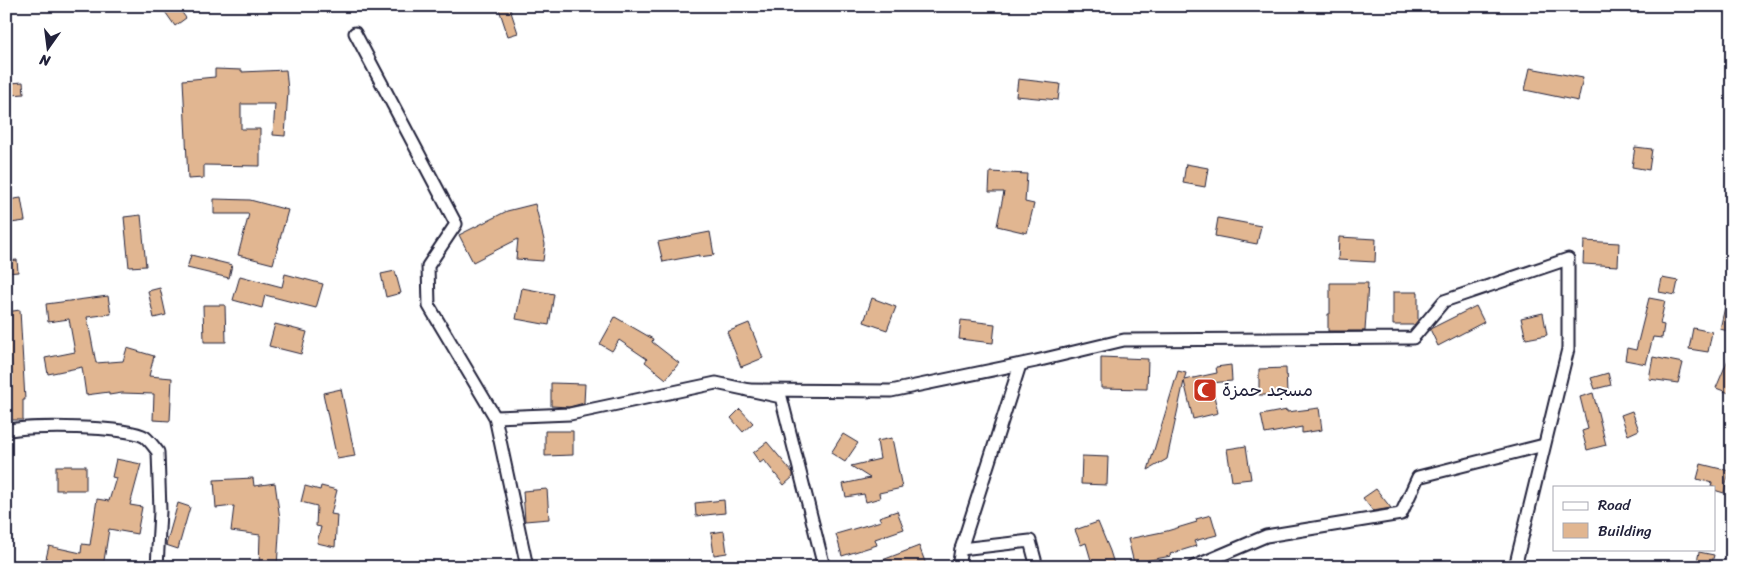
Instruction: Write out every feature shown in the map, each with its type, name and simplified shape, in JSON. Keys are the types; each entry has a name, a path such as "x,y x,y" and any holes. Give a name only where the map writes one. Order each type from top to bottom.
{"street":[{"path":"355,33 456,224 428,266 429,306 495,417 527,567"},
{"path":"747,390 891,391 1020,365 1124,340 1413,338 1444,301 1568,259 1568,349 1515,567"},
{"path":"958,567 961,549 1020,365"},
{"path":"495,417 570,414 716,383 781,397 824,567"},
{"path":"6,431 54,427 98,428 144,437 158,452 160,511 157,567"},
{"path":"1193,567 1266,536 1401,514 1418,478 1544,445"},
{"path":"961,549 1030,542 1037,567"}],"building":[{"path":"161,6 177,6 186,18 175,26"},
{"path":"498,6 509,6 518,33 508,36"},
{"path":"1530,68 1583,78 1578,101 1525,90"},
{"path":"215,69 242,70 242,72 286,70 288,91 285,136 273,135 275,104 241,104 241,129 260,129 260,166 204,165 204,178 188,179 183,80 215,77"},
{"path":"1018,79 1060,84 1058,100 1016,96"},
{"path":"23,82 24,94 12,95 11,83"},
{"path":"1635,147 1652,149 1649,170 1632,167"},
{"path":"1186,164 1208,168 1205,187 1183,183"},
{"path":"990,172 1027,174 1025,202 1034,204 1027,233 997,226 1004,192 989,192"},
{"path":"21,198 25,221 11,223 8,200"},
{"path":"214,199 250,200 288,210 273,264 238,255 249,214 214,214"},
{"path":"535,204 545,244 543,261 516,259 518,239 473,262 459,235 507,211"},
{"path":"141,215 146,266 129,267 124,217"},
{"path":"1218,218 1261,226 1257,244 1215,236"},
{"path":"710,232 714,255 699,257 699,255 663,262 658,242"},
{"path":"1339,237 1376,239 1375,262 1338,260"},
{"path":"1584,241 1619,243 1618,266 1583,264"},
{"path":"191,255 232,265 229,278 187,268"},
{"path":"17,260 18,272 6,273 6,261"},
{"path":"395,271 401,293 386,297 381,274"},
{"path":"285,274 323,284 316,308 265,295 262,308 233,300 240,276 282,287"},
{"path":"1662,278 1678,281 1675,295 1659,292"},
{"path":"1330,283 1368,283 1365,331 1328,331"},
{"path":"160,288 166,315 154,318 148,291"},
{"path":"522,288 554,294 549,325 516,319"},
{"path":"1393,292 1418,292 1418,320 1414,325 1393,325"},
{"path":"108,296 111,314 87,317 96,363 123,361 127,348 154,356 149,376 172,378 170,421 153,420 154,394 122,393 109,395 109,392 86,395 82,367 48,374 45,358 75,352 69,319 48,322 46,304"},
{"path":"872,298 896,307 887,330 864,322"},
{"path":"1649,298 1665,301 1660,324 1664,325 1662,338 1653,337 1646,364 1625,360 1627,348 1636,350"},
{"path":"1727,298 1732,298 1732,332 1720,329"},
{"path":"203,305 225,305 226,342 204,342"},
{"path":"1476,306 1484,322 1438,346 1430,329"},
{"path":"20,310 25,400 23,400 23,420 10,420 10,401 6,401 6,312"},
{"path":"1543,313 1547,335 1526,339 1521,318"},
{"path":"615,317 653,339 652,342 679,363 666,379 645,362 647,359 619,340 612,351 600,344"},
{"path":"961,320 995,324 993,343 959,339"},
{"path":"749,323 763,358 741,367 727,332"},
{"path":"275,324 307,332 301,354 269,346"},
{"path":"1693,328 1712,332 1708,352 1689,349"},
{"path":"1732,350 1732,386 1729,393 1716,388"},
{"path":"1101,357 1148,359 1147,389 1101,388"},
{"path":"1653,357 1683,363 1678,383 1649,379"},
{"path":"1231,365 1232,381 1211,383 1218,413 1193,419 1184,381 1167,459 1148,470 1178,371 1186,373 1184,380 1217,373 1216,367"},
{"path":"1286,368 1287,395 1259,395 1259,369"},
{"path":"1608,373 1611,385 1595,389 1591,378"},
{"path":"551,383 585,384 584,403 569,407 551,406"},
{"path":"341,389 355,456 337,459 323,393"},
{"path":"1593,393 1606,445 1587,450 1582,431 1588,429 1580,397"},
{"path":"1319,408 1322,430 1302,433 1302,427 1265,434 1261,415 1287,410 1287,412"},
{"path":"740,409 753,423 743,432 731,418"},
{"path":"1632,411 1639,430 1628,435 1621,415"},
{"path":"545,431 573,431 573,455 545,456"},
{"path":"843,434 858,443 845,462 831,453"},
{"path":"892,438 902,488 879,493 880,498 866,502 864,494 846,497 843,484 870,478 851,466 880,459 877,441"},
{"path":"767,442 793,473 793,477 784,485 764,460 760,463 753,453"},
{"path":"1246,446 1251,479 1232,481 1227,449"},
{"path":"1082,456 1108,457 1107,485 1081,484"},
{"path":"116,459 141,464 130,505 142,507 137,534 109,529 103,567 44,567 49,546 81,553 82,544 90,545 97,499 109,501 116,478 112,477"},
{"path":"1701,464 1729,471 1724,493 1716,491 1716,486 1711,486 1712,483 1697,479"},
{"path":"56,466 86,466 86,490 56,490"},
{"path":"253,478 254,486 275,483 280,519 277,567 259,567 260,535 231,531 234,506 216,508 214,480"},
{"path":"305,486 320,490 321,486 337,490 331,514 337,515 335,547 317,543 321,527 316,526 317,506 301,502"},
{"path":"547,489 549,519 525,521 523,491"},
{"path":"1376,489 1391,508 1373,511 1363,498"},
{"path":"724,500 725,513 696,516 695,503"},
{"path":"178,503 190,507 178,549 166,545"},
{"path":"897,511 904,529 875,539 877,545 842,556 836,534 881,521 879,517"},
{"path":"1211,515 1217,535 1194,541 1196,546 1170,554 1171,556 1134,563 1128,539 1167,531 1197,522 1196,519"},
{"path":"1098,522 1115,567 1093,567 1086,543 1081,545 1075,530"},
{"path":"724,531 727,553 714,555 711,533"},
{"path":"919,546 927,567 867,567 867,566"},
{"path":"1699,552 1714,555 1711,567 1696,567"}],"place":[{"name":"مسجد حمزة","path":"1205,390"}]}
